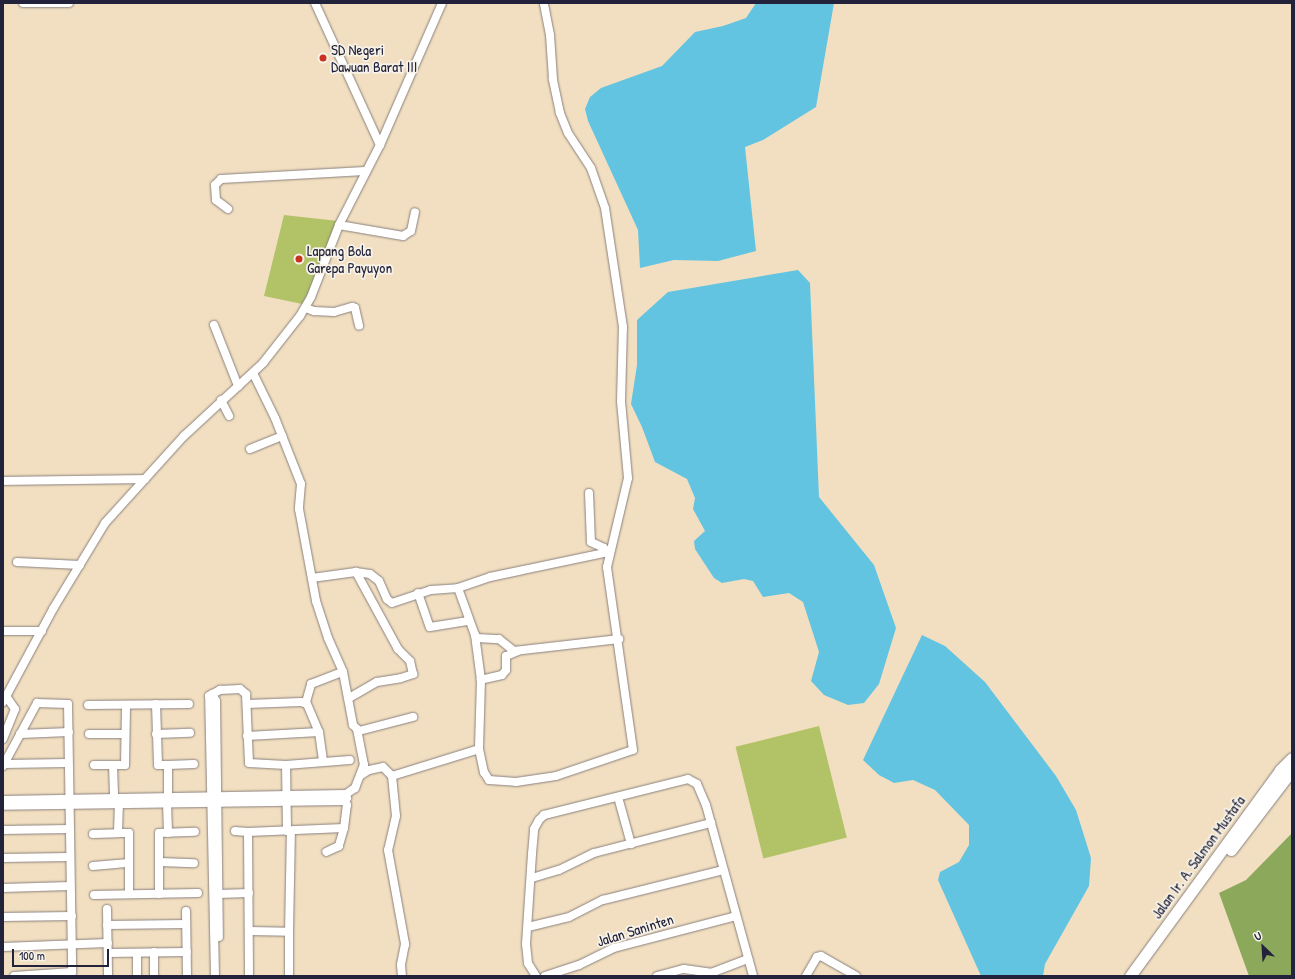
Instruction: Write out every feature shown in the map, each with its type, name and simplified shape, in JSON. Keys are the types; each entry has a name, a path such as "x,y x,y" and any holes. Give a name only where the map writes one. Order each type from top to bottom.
{"street":[{"path":"23,3 69,3"},
{"path":"315,3 380,145"},
{"path":"3,739 15,709 5,699 80,564 105,523 184,436 221,400 253,373 306,308 339,226 365,171 380,145 442,3"},
{"path":"458,588 475,635 481,680 479,749 486,777 497,783 556,776 633,750 619,639 608,575 608,552 628,478 621,401 623,327 621,309 605,208 591,168 568,133 555,94 550,35 544,3"},
{"path":"228,209 216,200 214,185 221,179 365,171"},
{"path":"339,226 402,236 411,231 415,212"},
{"path":"306,308 314,311 334,312 352,307 355,308 359,326"},
{"path":"214,325 238,386"},
{"path":"3,806 69,802 345,797 355,788 361,775 364,760 357,730 353,725 343,672 318,612 299,509 301,484 282,436 253,373"},
{"path":"221,400 229,416"},
{"path":"250,450 282,436"},
{"path":"3,481 145,479"},
{"path":"589,494 591,542 604,548 608,552"},
{"path":"312,578 356,572 375,576 387,599 392,603 431,590 458,588 490,577 608,552"},
{"path":"17,562 80,564"},
{"path":"349,698 377,682 406,678 413,674 410,661 398,649 356,572"},
{"path":"418,594 430,627 469,620"},
{"path":"3,631 42,631"},
{"path":"475,635 477,638 499,639 518,651"},
{"path":"481,680 502,675 506,670 506,656 518,651 619,639"},
{"path":"323,762 319,732 306,702 311,684 343,672"},
{"path":"219,976 216,937 214,800 208,700 217,690 240,688 246,694 249,763 286,765 350,760"},
{"path":"14,976 70,974 72,916 70,886 68,704 41,702 34,707 4,765 68,763"},
{"path":"247,704 306,702"},
{"path":"156,704 158,765 194,764"},
{"path":"88,705 189,704"},
{"path":"94,765 125,765 126,705"},
{"path":"357,730 413,716"},
{"path":"20,734 69,732"},
{"path":"247,736 319,732"},
{"path":"156,734 190,733"},
{"path":"89,734 125,734"},
{"path":"392,776 479,749"},
{"name":"Jalan Ir. A. Salmon Mustafa","path":"1138,976 1280,770 1292,758"},
{"path":"113,765 118,833"},
{"path":"168,765 168,833"},
{"path":"286,765 285,798 289,831 288,976"},
{"path":"361,775 369,770 383,767 392,776 396,816 388,850 405,944 401,964 402,976"},
{"name":"Jalan Ir. A. Salmon Mustafa","path":"1130,976 1292,770"},
{"path":"536,976 527,958 534,830 539,820 544,816 676,780 691,779 699,788 712,823 723,870 753,976"},
{"path":"326,852 339,846 344,828 347,806 345,797"},
{"path":"618,797 631,844"},
{"path":"3,800 69,802"},
{"path":"532,878 560,870 582,857 712,823"},
{"path":"235,831 289,831 344,828"},
{"path":"3,830 70,829"},
{"path":"160,894 159,833 195,832"},
{"path":"248,832 250,931 249,975"},
{"path":"93,834 129,833 129,894"},
{"path":"215,852 218,894 215,976"},
{"path":"3,858 70,857"},
{"path":"160,862 194,862"},
{"path":"93,866 129,863"},
{"path":"528,926 568,917 603,900 723,870"},
{"path":"3,888 70,886"},
{"path":"94,895 198,893"},
{"path":"218,894 249,893"},
{"path":"107,909 108,976"},
{"path":"186,911 187,976"},
{"path":"3,917 72,916"},
{"name":"Jalan Saninten","path":"545,976 579,965 614,948 736,916"},
{"path":"107,925 186,924"},
{"path":"250,931 289,932"},
{"path":"3,947 108,943"},
{"path":"154,952 154,976"},
{"path":"108,954 187,952"},
{"path":"137,953 137,976"},
{"path":"806,976 817,957 821,956 856,976"},
{"path":"657,976 684,970 711,973 748,959"}],"green space":[{"name":"Lapang Bola Garepa Payuyon","path":"284,215 338,221 307,305 264,296"},
{"path":"819,726 847,838 763,858 736,747"},
{"path":"1292,833 1292,976 1249,976 1219,893 1246,880"}],"water":[{"path":"756,3 834,3 816,107 763,140 745,147 756,251 718,261 674,260 640,268 638,230 588,121 585,109 590,97 601,88 662,66 695,32 723,26 746,18"},
{"path":"798,270 810,283 819,497 874,565 896,628 879,684 864,703 848,705 824,695 811,681 819,652 803,602 789,593 763,597 753,581 744,579 722,583 714,578 695,549 694,541 705,531 693,509 695,498 687,479 655,462 642,427 631,404 637,365 637,320 668,292"},
{"path":"922,635 945,646 985,682 1056,776 1076,810 1091,858 1089,886 1045,964 1043,976 981,976 938,880 940,872 959,862 969,845 969,825 935,790 913,780 894,783 879,775 863,760"}],"place":[{"name":"SD Negeri Dawuan Barat III","path":"323,58"},
{"name":"Lapang Bola Garepa Payuyon","path":"299,259"}]}
